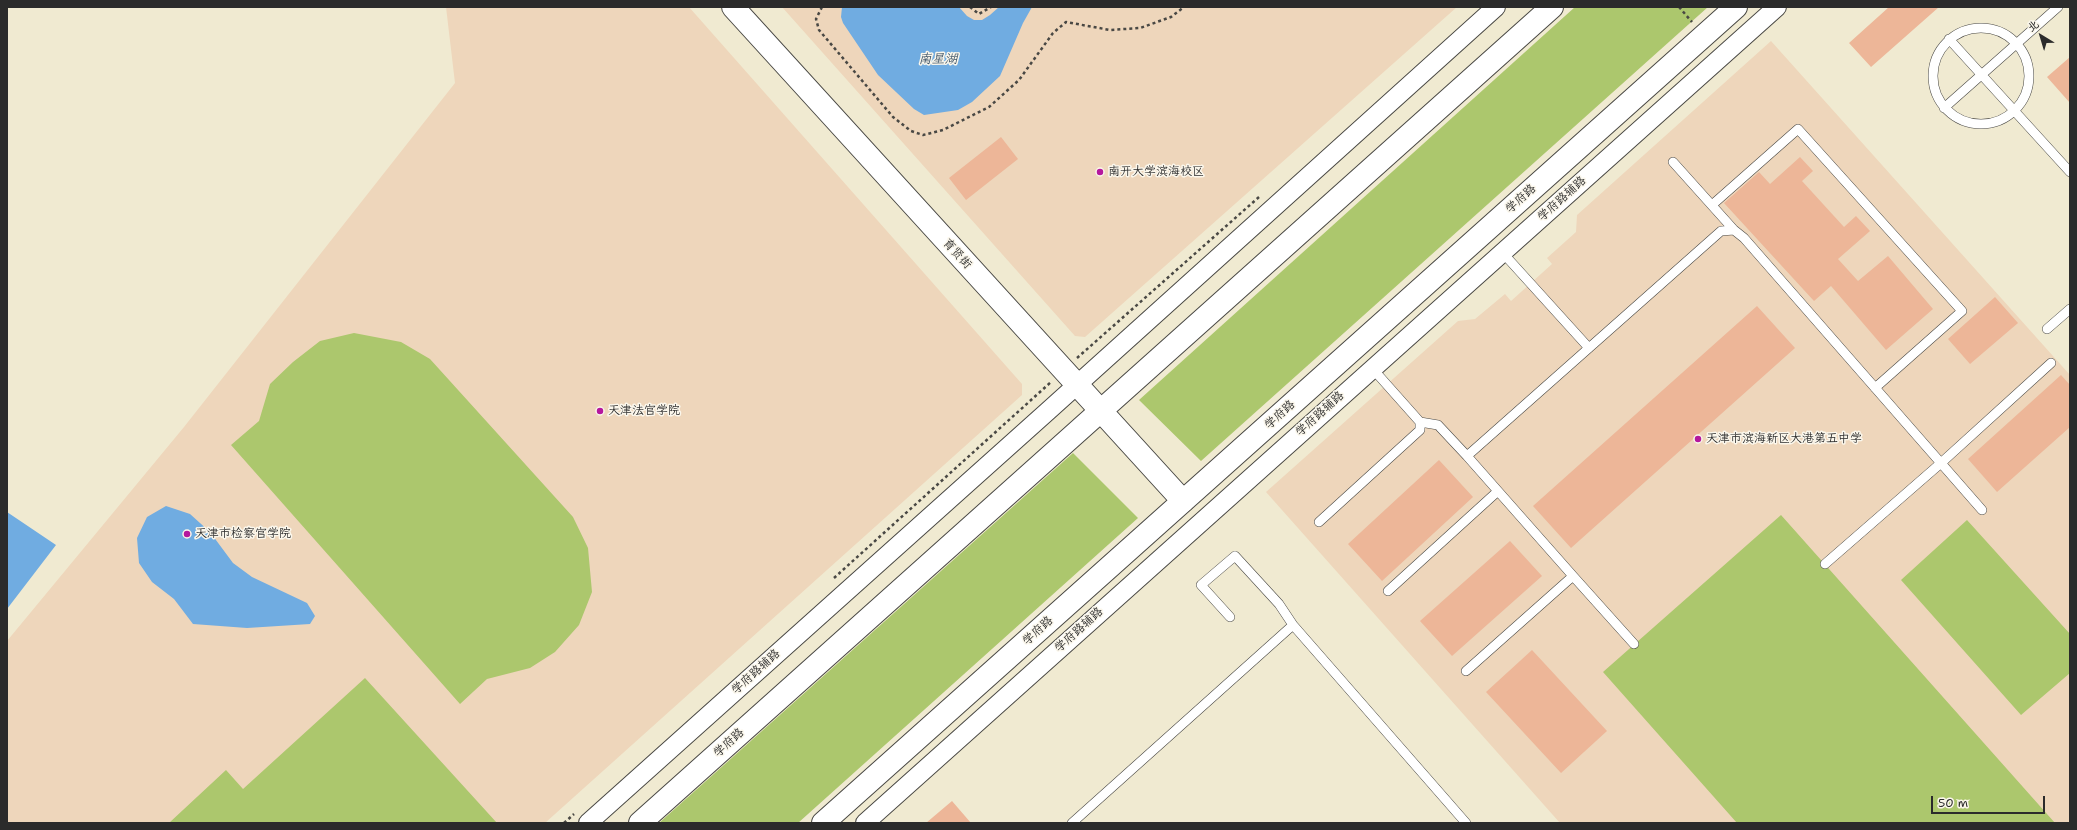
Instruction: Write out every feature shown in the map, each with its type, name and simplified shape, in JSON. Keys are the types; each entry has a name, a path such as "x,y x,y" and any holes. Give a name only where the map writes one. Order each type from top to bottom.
{"main road":[{"name":"育贤街","path":"733,7 1183,501"},
{"name":"学府路","path":"640,823 1552,7"},
{"name":"学府路","path":"823,823 1736,7"}],"street":[{"name":"学府路辅路","path":"582,818 1071,378 1496,7"},
{"name":"学府路辅路","path":"865,823 1777,7"}],"lane":[{"path":"1944,108 2058,7"},
{"path":"1980,27 1997,30 2011,38 2016,44 2022,50 2028,66 2029,82 2023,98 2014,110 2000,120 1985,124 1970,123 1956,117 1944,108 1936,95 1932,80 1933,64 1939,50 1949,39 1964,30 1980,27"},
{"path":"1949,39 2070,172"},
{"path":"1712,205 1798,129 1941,288 1962,312 1876,388"},
{"path":"1672,162 1734,230 1744,238 1982,510"},
{"path":"1468,456 1721,231 1734,230"},
{"path":"1502,252 1589,348"},
{"path":"2047,329 2070,309"},
{"path":"1825,564 1942,463 2051,363"},
{"path":"1372,368 1420,422 1438,425 1468,456 1634,644"},
{"path":"1319,522 1420,430 1420,422"},
{"path":"1388,591 1498,491"},
{"path":"1230,617 1202,585 1235,556 1279,604 1293,625 1466,823"},
{"path":"1466,670 1573,576"},
{"path":"1072,823 1293,625"}],"path":[{"path":"822,7 816,19 819,30 893,116 911,131 923,135 943,130 989,107 1019,80 1052,33 1066,22 1110,30 1140,28 1171,17 1184,7"},
{"path":"970,7 980,14 991,7"},
{"path":"829,583 1071,378 1265,191"},
{"path":"564,823 582,818"}],"shaded area":[{"name":"天津法官学院","path":"446,7 689,7 1022,384 1022,395 545,823 7,823 7,641 184,427 455,83"},
{"name":"南开大学滨海校区","path":"782,7 1457,7 1085,337 1075,336"},
{"name":"天津市滨海新区大港第五中学","path":"1771,41 2070,375 2070,823 1560,823 1266,492 1458,321 1475,319 1505,294 1511,301 1552,264 1547,258 1576,232 1577,215"}],"green space":[{"path":"1575,7 1708,7 1201,461 1139,400"},
{"path":"354,333 401,342 430,359 573,517 588,548 592,592 579,625 555,652 530,668 487,679 460,704 231,445 259,421 270,384 293,362 320,341"},
{"path":"1073,453 1138,518 798,823 659,823"},
{"path":"1781,515 2055,823 1737,823 1603,672"},
{"path":"1967,520 2070,634 2070,673 2021,715 1901,580"},
{"path":"365,678 497,823 169,823 226,770 243,789"}],"water":[{"name":"南星湖","path":"842,7 959,7 967,16 974,20 982,20 999,7 1032,7 1023,23 1000,76 972,102 958,110 924,115 914,109 878,75 843,23 841,17"},
{"path":"166,506 190,514 210,532 233,563 252,577 307,603 315,616 310,624 247,628 193,624 174,599 152,582 139,563 137,538 147,517"},
{"path":"7,512 56,545 7,609"}],"building":[{"path":"1889,7 1939,7 1871,67 1849,43"},
{"path":"2070,57 2070,103 2047,77"},
{"path":"1001,137 1018,159 966,200 949,178"},
{"path":"1800,157 1813,171 1802,181 1844,227 1856,216 1870,231 1838,259 1858,281 1888,256 1933,309 1886,350 1831,286 1814,301 1724,203 1759,172 1770,184"},
{"path":"1995,297 2018,323 1970,364 1948,339"},
{"path":"1757,306 1795,348 1571,548 1533,506"},
{"path":"2061,375 2070,385 2070,427 1997,492 1968,459"},
{"path":"1439,460 1473,497 1382,581 1348,544"},
{"path":"1510,541 1542,576 1452,656 1420,621"},
{"path":"1532,650 1607,731 1561,773 1486,692"},
{"path":"952,801 971,823 926,823"}],"place":[{"name":"南开大学滨海校区","path":"1100,172"},
{"name":"天津法官学院","path":"600,411"},
{"name":"天津市滨海新区大港第五中学","path":"1698,439"},
{"name":"天津市检察官学院","path":"187,534"}]}
